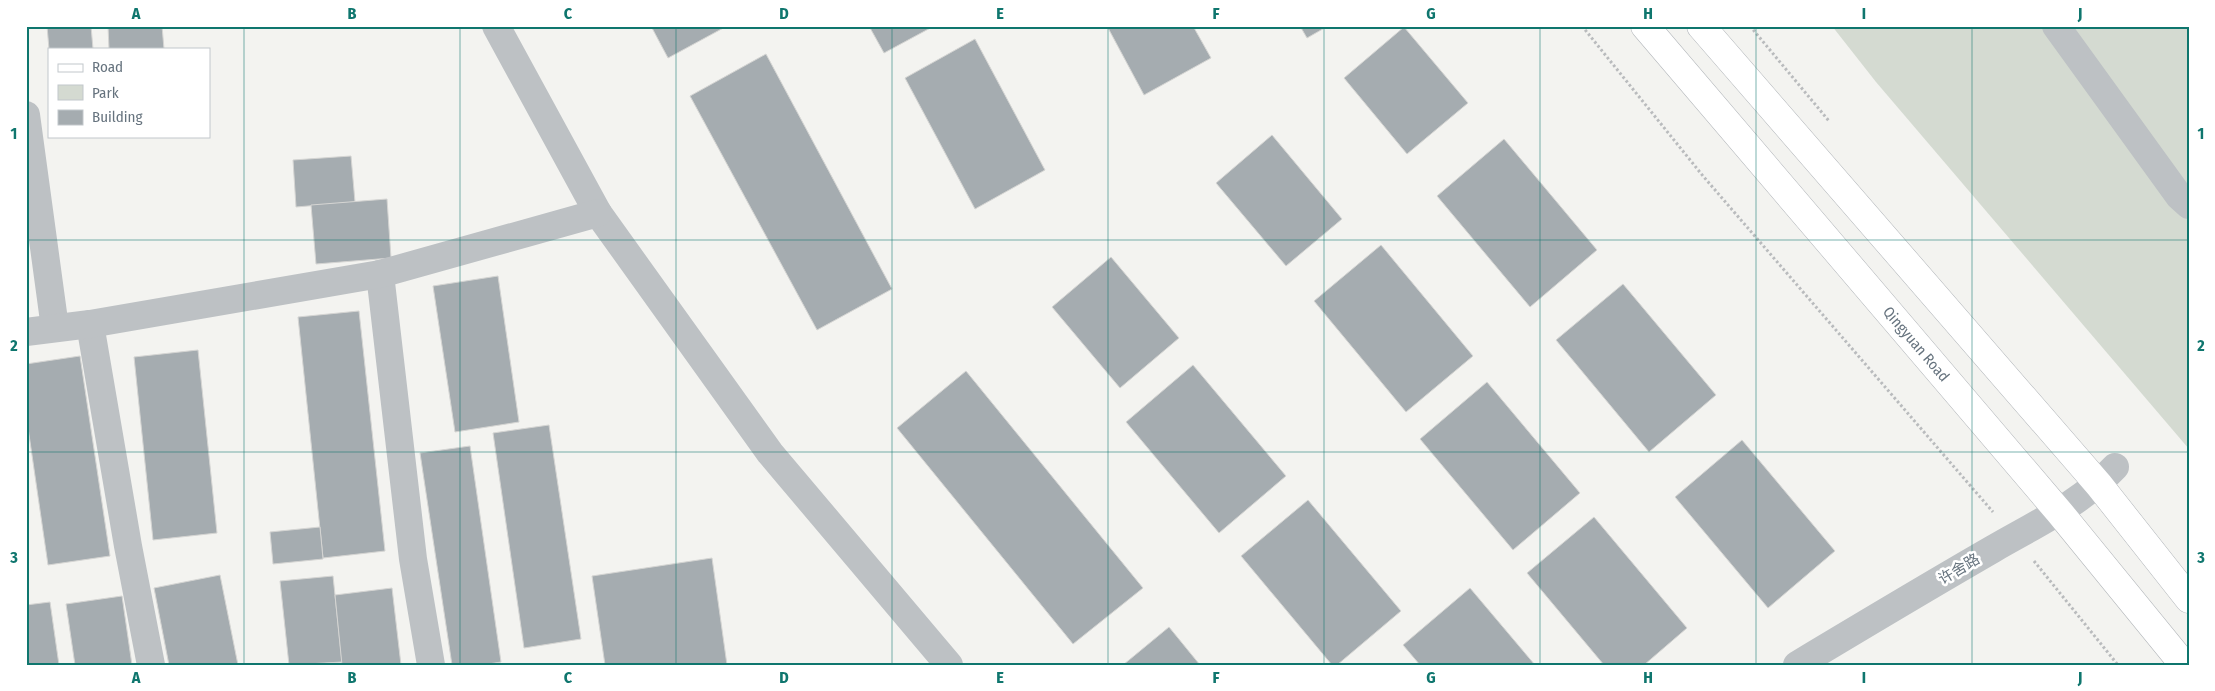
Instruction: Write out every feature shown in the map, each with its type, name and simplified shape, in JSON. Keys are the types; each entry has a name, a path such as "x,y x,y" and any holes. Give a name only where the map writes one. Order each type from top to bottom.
{"street":[{"path":"496,26 598,213 770,452 950,665"},
{"name":"Qingyuan Road","path":"1645,26 2060,512 2184,665"},
{"path":"1701,26 2107,476 2189,599"},
{"path":"2056,26 2179,196 2189,205"},
{"path":"26,115 55,328"},
{"path":"26,332 90,324 380,274 598,213"},
{"path":"380,274 413,559 431,665"},
{"path":"90,324 128,546 151,665"},
{"name":"许舍路","path":"1797,665 2014,537 2060,512 2107,476"}],"path":[{"path":"1582,26 1703,176 2014,537 2118,665"}],"green space":[{"path":"1832,26 2189,26 2189,449 1876,82"}],"building":[{"path":"47,26 91,26 93,48 49,48"},
{"path":"108,26 162,26 164,48 109,48"},
{"path":"651,26 727,26 668,58"},
{"path":"869,26 934,26 884,53"},
{"path":"1107,26 1193,26 1211,58 1144,95"},
{"path":"1300,26 1328,26 1307,38"},
{"path":"1404,27 1468,103 1407,154 1344,78"},
{"path":"975,39 1045,170 975,209 905,78"},
{"path":"766,54 892,289 817,330 690,96"},
{"path":"1272,135 1342,219 1286,266 1216,183"},
{"path":"1504,139 1597,250 1530,307 1437,196"},
{"path":"351,156 355,202 296,207 293,160"},
{"path":"387,199 391,258 316,264 311,205"},
{"path":"1381,245 1473,356 1406,412 1314,301"},
{"path":"1111,257 1179,338 1120,388 1052,307"},
{"path":"498,276 519,422 455,432 433,286"},
{"path":"1623,284 1716,395 1649,452 1556,340"},
{"path":"359,311 385,551 323,558 298,317"},
{"path":"198,350 217,533 153,540 134,357"},
{"path":"80,356 110,556 48,565 26,414 26,364"},
{"path":"1193,365 1286,476 1219,533 1126,422"},
{"path":"966,371 1143,588 1073,644 897,428"},
{"path":"1487,382 1580,493 1513,550 1420,439"},
{"path":"549,425 581,639 524,648 493,433"},
{"path":"1742,440 1835,551 1768,608 1675,497"},
{"path":"470,446 501,662 482,665 452,665 420,453"},
{"path":"1308,500 1401,611 1337,665 1332,665 1241,556"},
{"path":"1594,517 1687,628 1644,665 1604,665 1527,573"},
{"path":"320,527 323,559 273,564 270,532"},
{"path":"712,558 727,665 605,665 592,576"},
{"path":"220,575 238,665 169,665 154,588"},
{"path":"333,576 342,662 289,665 280,581"},
{"path":"392,588 401,665 342,665 335,595"},
{"path":"1470,588 1535,665 1420,665 1403,645"},
{"path":"122,596 132,665 75,665 66,604"},
{"path":"50,602 59,665 26,665 26,605"},
{"path":"1169,627 1200,665 1123,665"}]}
